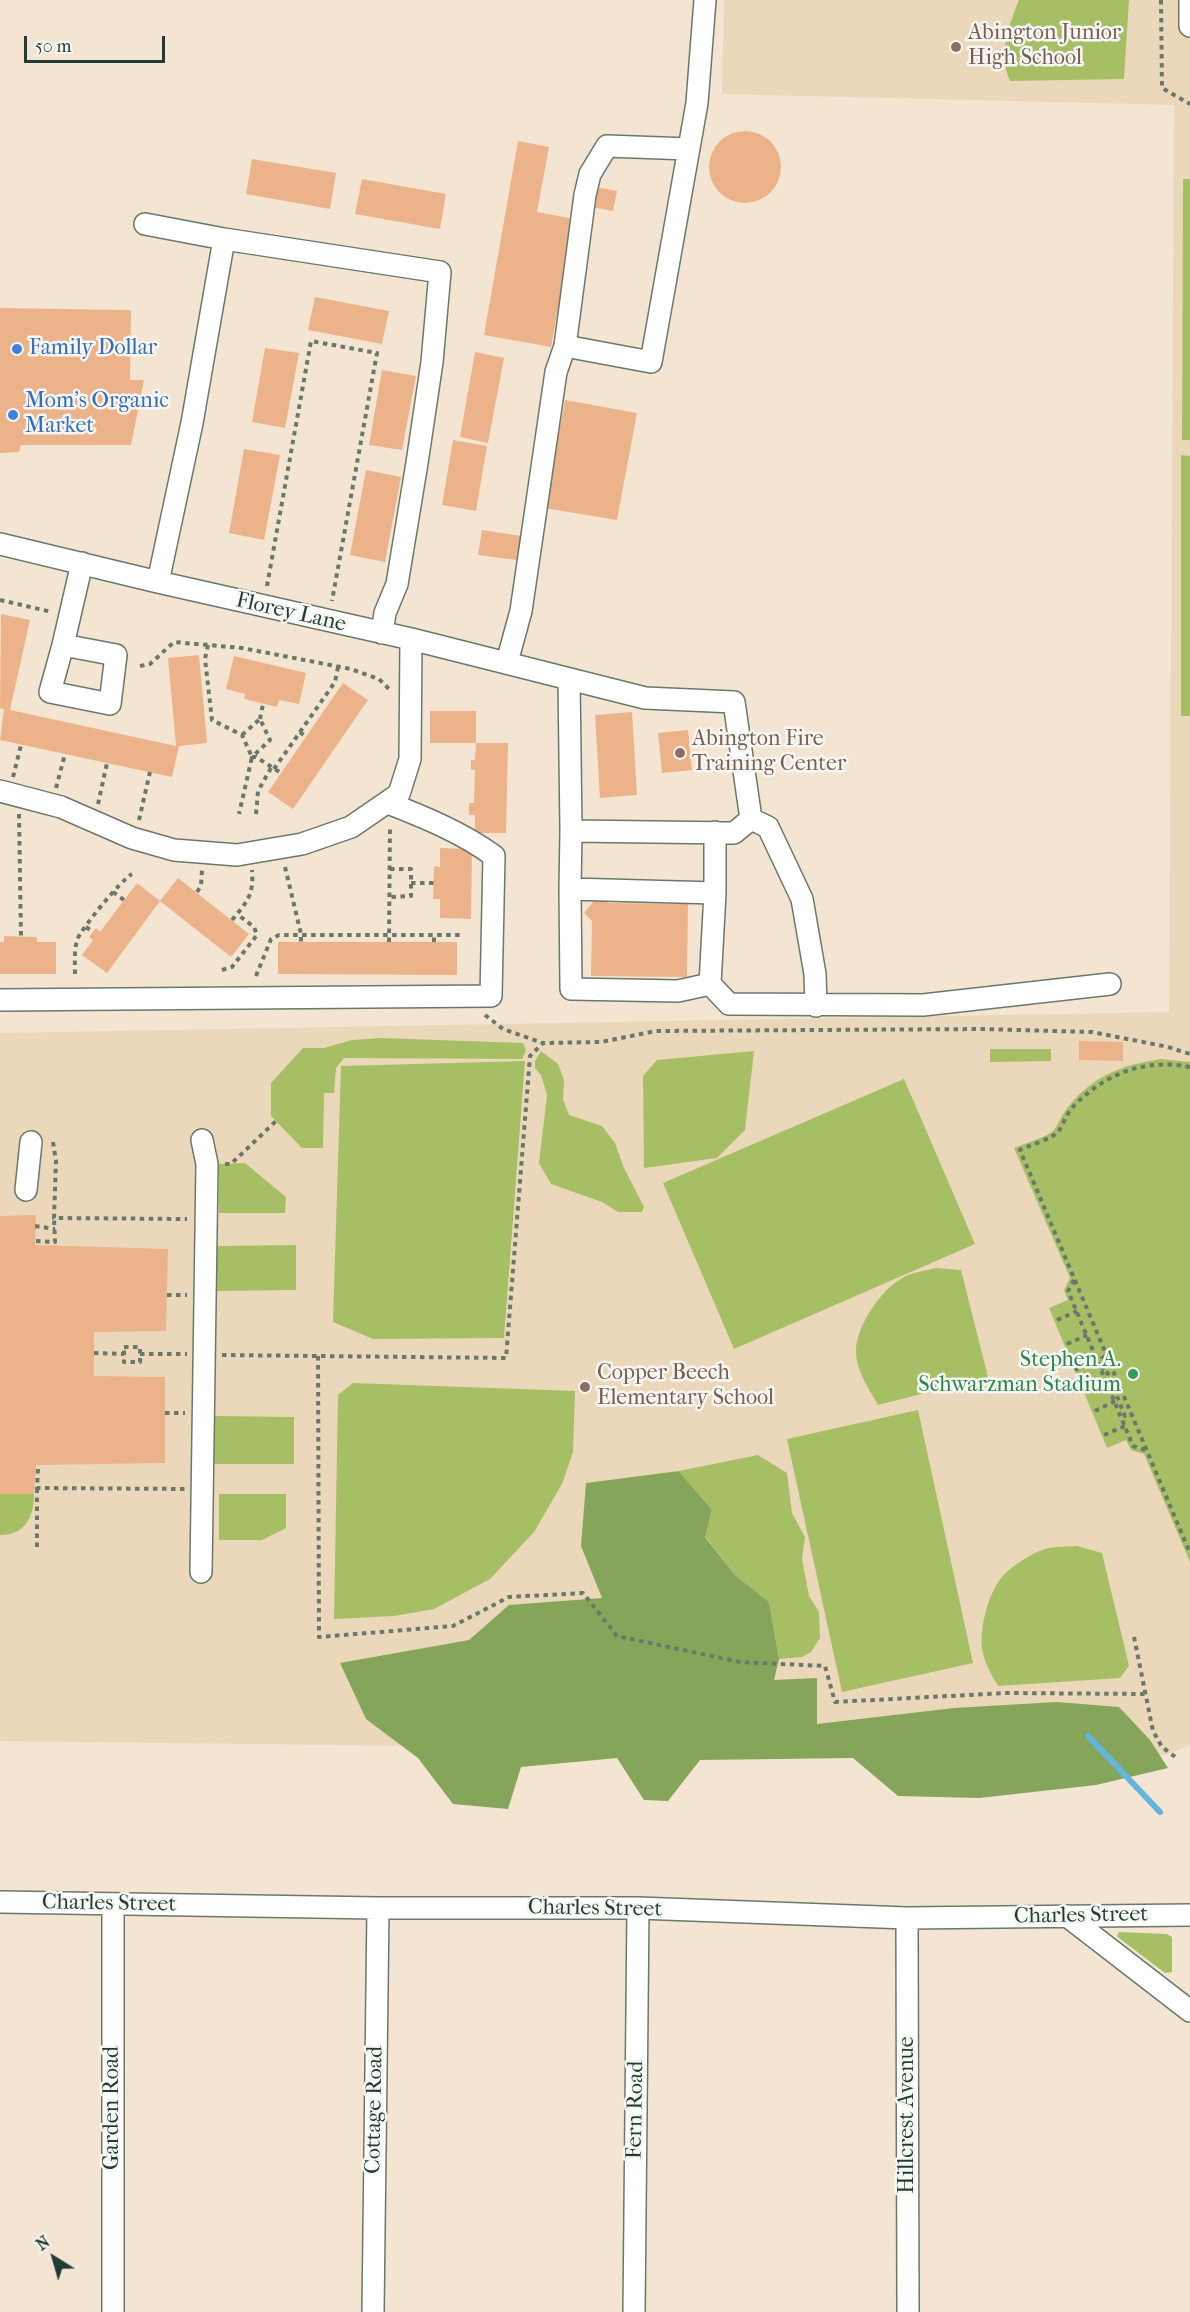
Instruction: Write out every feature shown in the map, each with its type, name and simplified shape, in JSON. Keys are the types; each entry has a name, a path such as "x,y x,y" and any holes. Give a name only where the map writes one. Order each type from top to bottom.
{"street":[{"path":"565,346 651,362 697,103 705,0"},
{"path":"1190,0 1190,26"},
{"path":"507,662 520,611 556,372 565,346 585,195 590,174 607,146 689,149"},
{"path":"146,224 224,239 440,272 432,362 397,584 386,613 382,633"},
{"path":"158,582 192,423 224,239"},
{"name":"Florey Lane","path":"0,544 411,639 645,698 734,702 752,819"},
{"path":"63,645 82,563"},
{"path":"6,784 132,838 174,850 237,855 302,844 351,827 399,794 410,759 411,639"},
{"path":"575,680 570,889 571,989 678,991 710,984"},
{"path":"0,1000 491,996 494,856 479,845 388,803"},
{"path":"571,831 734,832 752,819 768,827 802,899 815,974 816,1006"},
{"path":"715,832 715,894 710,984 729,1004 923,1005 1110,984"},
{"path":"570,889 715,894"},
{"path":"201,1572 207,1164 202,1140"},
{"path":"26,1190 31,1142"},
{"name":"Charles Street","path":"0,1902 378,1908 638,1908 907,1918 1190,1915"},
{"name":"Garden Road","path":"113,1905 113,2312"},
{"name":"Cottage Road","path":"373,2312 378,1908"},
{"name":"Fern Road","path":"634,2312 638,1908"},
{"path":"1067,1916 1190,2011"},
{"name":"Hillcrest Avenue","path":"907,1918 908,2312"}],"path":[{"path":"1161,0 1162,88 1190,104"},
{"path":"267,586 311,341 376,353 332,601"},
{"path":"0,600 69,616"},
{"path":"140,666 150,664 174,642 208,645 272,653 351,669 379,679 394,694"},
{"path":"208,645 205,659 212,720 242,735 252,757"},
{"path":"256,814 258,791 335,682 338,667"},
{"path":"239,814 252,757 270,740 260,719 263,704"},
{"path":"242,735 260,719"},
{"path":"300,732 306,737"},
{"path":"6,784 21,744"},
{"path":"55,789 65,754"},
{"path":"252,757 256,756 281,773"},
{"path":"98,804 107,763"},
{"path":"139,821 150,772"},
{"path":"19,813 21,936"},
{"path":"389,942 391,935 390,825"},
{"path":"284,866 302,942"},
{"path":"197,892 201,886 202,869"},
{"path":"232,920 249,900 253,884 252,869"},
{"path":"390,869 411,869 411,896 391,897"},
{"path":"75,974 77,939 113,892 132,874"},
{"path":"411,883 434,883"},
{"path":"113,892 124,900"},
{"path":"222,970 231,967 256,935 254,927 237,914"},
{"path":"86,927 93,932"},
{"path":"346,934 346,942"},
{"path":"256,976 271,939 279,935 460,935"},
{"path":"434,935 434,942"},
{"path":"462,996 503,1029 543,1043 601,1042 656,1031 983,1029 1092,1032 1168,1047 1190,1054"},
{"path":"140,1354 506,1359 530,1056 543,1043"},
{"path":"1190,1067 1176,1064 1151,1064 1123,1070 1094,1089 1072,1108 1057,1133 1020,1150 1190,1553"},
{"path":"219,1164 231,1164 276,1121"},
{"path":"36,1241 55,1242 56,1161 53,1142"},
{"path":"54,1218 206,1220"},
{"path":"35,1226 55,1229"},
{"path":"1075,1279 1068,1291 1125,1416 1131,1414"},
{"path":"1057,1320 1077,1311"},
{"path":"1066,1344 1087,1335"},
{"path":"124,1347 140,1347 140,1362 124,1362 124,1354 124,1347"},
{"path":"94,1353 124,1354"},
{"path":"1095,1354 1074,1363 1085,1391 1107,1382"},
{"path":"318,1356 319,1637 453,1626 509,1597 583,1593 617,1636 740,1662 825,1666 835,1702 1006,1693 1145,1694"},
{"path":"1106,1356 1102,1358 1107,1382 1133,1446 1146,1450"},
{"path":"1095,1411 1115,1401"},
{"path":"1104,1435 1125,1426"},
{"path":"37,1547 38,1469"},
{"path":"37,1488 202,1489"},
{"path":"1134,1637 1154,1731 1162,1747 1178,1759"}],"shaded area":[{"name":"Copper Beech Elementary School","path":"724,0 1190,0 1190,1745 1165,1755 0,1741 0,1033 1169,1012 1174,105 722,94"}],"green space":[{"path":"1019,0 1129,0 1124,79 1010,81 1005,61 1006,40"},
{"path":"1183,179 1190,179 1190,440 1182,440"},
{"path":"1181,455 1190,456 1190,716 1181,716"},
{"path":"381,1038 523,1043 526,1050 522,1059 344,1058 336,1068 334,1093 324,1093 323,1148 302,1148 271,1116 271,1083 303,1048 324,1048 352,1040"},
{"path":"990,1049 1051,1049 1051,1061 990,1062"},
{"path":"541,1051 558,1064 564,1080 563,1099 569,1115 602,1126 615,1143 624,1168 644,1207 642,1212 618,1212 602,1202 551,1184 539,1163 547,1095 541,1075 535,1068 535,1061"},
{"path":"754,1051 745,1130 717,1158 644,1168 643,1076 657,1060"},
{"name":"Stephen A. Schwarzman Stadium","path":"1161,1059 1190,1062 1190,1562 1144,1454 1131,1450 1126,1440 1107,1448 1049,1308 1068,1300 1064,1290 1070,1278 1014,1148 1053,1131 1068,1107 1099,1079 1121,1068"},
{"path":"525,1061 504,1338 373,1339 333,1322 341,1066"},
{"path":"904,1079 975,1244 734,1349 663,1183"},
{"path":"245,1163 286,1197 285,1213 219,1213 219,1164"},
{"path":"296,1245 296,1290 217,1291 217,1246"},
{"path":"936,1268 961,1270 988,1377 878,1405 864,1380 857,1361 857,1344 865,1321 879,1299 896,1282 911,1274"},
{"path":"353,1383 575,1391 573,1452 562,1484 534,1532 490,1579 434,1609 394,1616 334,1619 338,1395"},
{"path":"918,1410 973,1663 842,1692 787,1439"},
{"path":"215,1416 294,1417 294,1464 214,1464"},
{"path":"758,1455 787,1473 792,1513 805,1537 802,1559 809,1596 819,1612 820,1638 811,1652 802,1657 779,1659 769,1602 735,1575 705,1536 712,1510 679,1471"},
{"path":"679,1471 712,1510 705,1537 735,1575 769,1602 779,1659 774,1680 817,1678 817,1724 954,1708 1057,1702 1119,1707 1150,1740 1168,1768 1096,1785 979,1798 898,1796 853,1758 700,1760 668,1801 644,1800 617,1758 521,1767 508,1809 453,1804 418,1758 366,1719 340,1663 469,1640 509,1605 602,1598 581,1546 586,1483"},
{"path":"0,1494 34,1494 30,1517 27,1523 16,1532 0,1535"},
{"path":"219,1494 286,1494 286,1528 262,1540 219,1540"},
{"path":"1077,1546 1102,1553 1129,1666 1120,1678 998,1686 984,1658 982,1648 982,1630 986,1611 997,1584 1011,1569 1037,1552 1052,1547"},
{"path":"1119,1932 1167,1934 1172,1937 1172,1972 1165,1973 1119,1938 1117,1936"}],"building":[{"path":"745,131 765,137 775,147 781,167 775,187 765,197 745,203 725,197 715,187 709,167 715,147 725,137"},
{"path":"518,141 549,147 537,212 574,219 551,347 484,335"},
{"path":"252,159 336,173 330,209 246,194"},
{"path":"362,179 446,194 440,229 355,214"},
{"path":"596,187 617,191 613,211 592,207"},
{"path":"315,297 389,311 382,344 308,330"},
{"path":"0,308 131,310 130,380 144,380 131,445 21,445 19,452 0,453"},
{"path":"265,348 299,353 285,428 252,422"},
{"path":"475,352 504,358 488,443 460,437"},
{"path":"382,370 416,376 402,450 369,445"},
{"path":"565,400 637,413 617,520 545,508"},
{"path":"453,440 487,446 476,511 442,505"},
{"path":"244,449 280,455 264,540 229,533"},
{"path":"366,470 401,477 385,562 350,555"},
{"path":"482,530 521,536 517,560 478,555"},
{"path":"1,614 30,620 10,710 176,746 168,658 199,655 207,743 179,746 172,777 0,740 4,709 0,708"},
{"path":"234,656 306,673 299,704 279,700 277,707 244,699 245,694 226,689"},
{"path":"343,683 368,700 293,809 268,792"},
{"path":"430,711 476,711 476,743 430,743"},
{"path":"632,712 637,795 600,798 595,715"},
{"path":"688,730 692,770 662,773 658,733"},
{"path":"476,743 508,743 506,833 475,833 475,815 469,815 469,803 474,803 475,770 471,770 471,760 475,760"},
{"path":"440,848 472,849 471,919 440,918 440,899 433,899 434,866 440,867"},
{"path":"178,878 249,934 231,957 160,901"},
{"path":"137,883 160,901 107,973 82,955 93,940 89,937 96,928 100,932"},
{"path":"599,895 608,903 688,904 687,977 591,976 592,921 584,913"},
{"path":"4,936 37,937 37,942 56,942 56,974 0,974 0,942 4,942"},
{"path":"278,942 457,942 457,975 278,974"},
{"path":"1079,1041 1123,1042 1123,1061 1079,1060"},
{"path":"36,1215 35,1245 168,1249 166,1331 94,1332 94,1376 165,1377 165,1463 36,1465 34,1494 0,1494 0,1216"}],"waterway":[{"path":"1088,1736 1160,1812"}],"place":[{"name":"Abington Junior High School","path":"956,47"},
{"name":"Family Dollar","path":"17,349"},
{"name":"Mom's Organic Market","path":"13,415"},
{"name":"Abington Fire Training Center","path":"680,753"},
{"name":"Stephen A. Schwarzman Stadium","path":"1133,1374"},
{"name":"Copper Beech Elementary School","path":"585,1387"}]}
